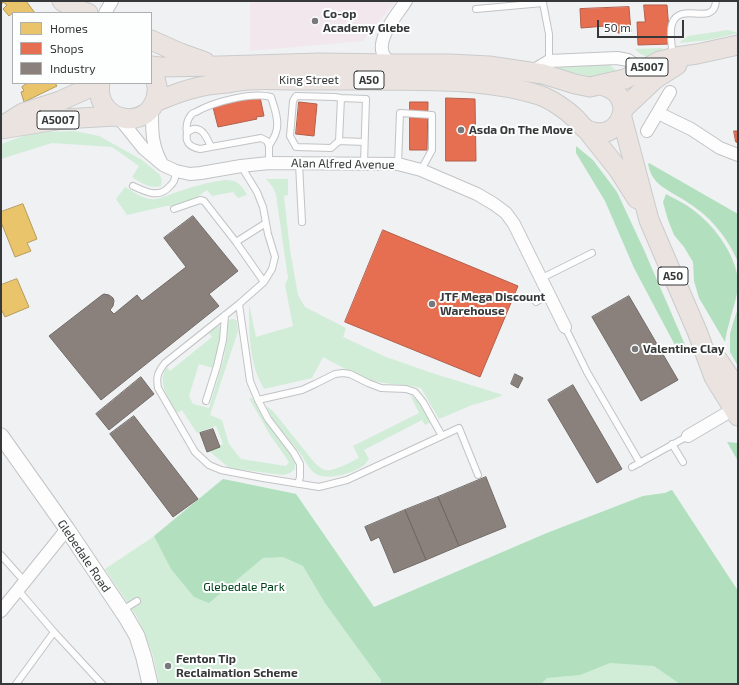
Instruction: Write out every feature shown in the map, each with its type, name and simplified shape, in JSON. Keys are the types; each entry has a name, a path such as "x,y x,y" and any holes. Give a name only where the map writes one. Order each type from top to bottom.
{"main road":[{"path":"48,1 56,12"},
{"name":"A50","path":"152,40 180,53 220,66"},
{"name":"King Street","path":"594,86 625,79 660,61 738,45"},
{"name":"King Street","path":"622,113 655,79 669,69 697,54"},
{"name":"King Street","path":"152,66 320,63 450,64 489,66 543,74 575,84 607,87 614,91 622,101 622,113 618,124 612,130 604,133 595,133 582,125 556,103 540,95 503,86 458,81 248,80 194,88 153,105"},
{"path":"152,74 155,79 157,89 157,97 153,105"},
{"name":"A5007","path":"1,128 23,113 60,101 98,84"},
{"path":"100,84 99,92 104,105 110,113 117,117"},
{"path":"582,125 575,112 576,103 583,91 594,86"},
{"name":"A50","path":"117,117 124,119 135,118 144,114 153,105"},
{"name":"A50","path":"622,113 649,220"},
{"name":"A5007","path":"1,128 64,119 117,117"},
{"name":"A50","path":"582,125 618,168 649,220 697,331 714,377 736,412"},
{"name":"A50","path":"697,331 719,360 738,390"}],"street":[{"path":"106,12 112,1"},
{"path":"395,64 385,57 382,52 384,34 406,1"},
{"path":"531,72 549,62 617,58 628,60 642,70"},
{"path":"647,131 670,92"},
{"path":"153,105 152,135 156,152 163,165"},
{"path":"658,113 691,129 720,148 738,155"},
{"name":"Alan Alfred Avenue","path":"117,117 144,149 163,165 176,171 190,174 269,163 398,164 421,170 477,194 506,213 514,224 565,327"},
{"path":"688,436 736,412"},
{"name":"Glebedale Road","path":"1,436 67,529 126,617 137,636 150,684"},
{"path":"1,611 67,529"}],"lane":[{"path":"673,58 671,32 672,23 678,15 683,13 708,13 713,11 716,1"},
{"path":"476,9 544,3 549,34 549,62"},
{"path":"269,146 277,131 277,118 271,97 250,96 205,107 191,114 186,125 186,138 189,144 194,148 200,149 261,138 267,141 269,146 269,163"},
{"path":"364,142 339,141 331,148 296,147 290,136 293,100 296,96 366,99 364,163"},
{"path":"339,141 341,98"},
{"path":"398,164 400,113 432,115 432,150 421,170"},
{"path":"187,133 193,129 202,132 206,136 211,147"},
{"path":"299,164 302,222"},
{"path":"241,166 257,192 263,207 275,257 272,269 264,282 239,304 165,363 158,371 156,380 158,388 195,452 208,465 221,470 319,487 347,480 459,428 478,475"},
{"path":"132,186 145,192 155,194 167,190 174,182 176,171"},
{"path":"174,209 195,201 204,201 236,242 264,282"},
{"path":"236,242 266,224"},
{"path":"542,278 592,253"},
{"path":"536,302 549,294"},
{"path":"239,304 250,380 268,419 294,452 300,464 300,477 298,484"},
{"path":"206,400 217,366 223,340 225,315"},
{"path":"565,327 587,372 640,463"},
{"path":"258,400 302,390 335,374 350,374 381,388 406,389 414,392 423,402 442,436"},
{"path":"632,467 688,436"},
{"path":"672,444 683,462"},
{"path":"1,555 54,632 102,684"},
{"path":"121,611 137,601"},
{"path":"16,684 54,632"}],"shaded area":[{"name":"Co-op Academy Glebe","path":"250,1 396,1 363,41 250,51"}],"green space":[{"path":"728,30 738,33 709,40 679,43 688,36"},
{"path":"663,48 660,52 653,56 642,55 635,49"},
{"path":"610,65 621,75 598,78 559,69 561,67"},
{"path":"75,131 99,136 142,160 159,174 162,180 161,186 149,186 132,177 139,166 112,147 52,143 1,159 1,144 26,135 45,132"},
{"path":"576,146 593,160 617,192 686,347 678,351 634,268 605,201 576,153"},
{"path":"649,163 738,214 738,262 734,252 723,235 709,219 693,206 660,185 651,173"},
{"path":"266,179 288,179 288,195 284,196 290,250 298,295 305,307 346,328 343,337 386,357 503,395 472,405 439,419 421,388 374,381 355,374 323,357 312,378 264,389 257,375 252,358 249,331 249,304 256,337 293,326 285,285 288,278 276,194"},
{"path":"225,180 238,183 247,195 238,198 233,192 212,196 207,190 185,204 166,206 127,215 116,199 125,187 143,197 157,199 200,185"},
{"path":"666,194 690,208 711,226 724,243 733,261 738,279 738,285 725,342 699,298 694,281 693,262 684,247 674,235 668,220 663,202"},
{"path":"738,308 738,366 730,352 730,334"},
{"path":"231,319 237,321 238,331 210,415 222,420 229,444 241,459 286,466 289,462 270,435 249,398 252,398 263,417 293,458 295,469 290,473 283,475 229,468 208,450 223,444 216,426 197,433 182,410 177,413 167,397 163,385 163,379 167,367 170,371 212,337 209,333 218,325 221,329 218,350 213,368 199,364 189,396 193,404 209,408 224,358 228,321"},
{"path":"410,395 419,402 431,422 425,425 422,420 364,450 369,459 359,469 329,477 318,475 311,470 301,454 277,424 266,406 273,411 319,467 325,470 333,470 359,458 353,446 419,413"},
{"path":"727,442 738,443 738,461"},
{"name":"Glebedale Park","path":"223,479 296,494 374,607 547,533 643,496 665,493 672,490 738,591 738,684 159,684 153,655 137,617 105,569 159,533"},
{"name":"Glebedale Park","path":"223,479 296,494 374,607 547,533 643,496 665,493 672,490 738,591 738,684 680,684 654,666 610,663 580,675 547,678 541,684 381,684 381,680 325,603 303,566 283,557 263,558 209,603 194,597 171,569 154,536"}],"building: Homes":[{"path":"1,1 26,1 34,12 12,12 9,16 3,9 7,5 3,2 1,5"},
{"path":"26,84 56,84 57,86 24,102 21,92 24,91 22,87"},
{"path":"23,204 37,239 27,243 31,251 15,257 1,222 1,212"},
{"path":"17,279 29,307 5,317 1,309 1,285"}],"building: Shops":[{"path":"644,5 667,5 670,44 638,45 637,22 645,22"},
{"path":"629,7 631,32 618,33 618,25 581,28 580,9"},
{"path":"260,97 264,116 256,117 257,119 218,127 213,107"},
{"name":"Asda On The Move","path":"446,98 475,99 476,161 446,161"},
{"path":"299,102 317,104 314,136 296,134"},
{"path":"410,102 428,102 427,150 410,150"},
{"path":"734,131 738,131 738,143 736,142"},
{"name":"JTF Mega Discount Warehouse","path":"383,230 518,286 480,377 345,322"}],"building: Industry":[{"path":"193,216 238,271 209,294 219,306 101,400 49,336 102,295 109,295 113,298 113,306 110,310 114,314 137,295 142,301 186,267 164,238"},
{"name":"Valentine Clay","path":"629,296 678,380 641,401 592,317"},
{"path":"515,374 523,378 518,388 511,384"},
{"path":"141,377 154,394 109,430 96,414"},
{"path":"573,385 622,469 597,483 548,400"},
{"path":"134,416 198,499 173,517 110,434"},
{"path":"213,429 220,447 207,452 200,433"},
{"path":"486,477 506,527 459,546 438,497"},
{"path":"438,497 459,546 426,560 405,510"},
{"path":"405,510 426,560 394,573 379,537 371,541 365,527"}],"place":[{"name":"Co-op Academy Glebe","path":"315,21"},
{"name":"Asda On The Move","path":"461,130"},
{"name":"JTF Mega Discount Warehouse","path":"432,304"},
{"name":"Valentine Clay","path":"635,349"},
{"name":"Fenton Tip Reclaimation Scheme","path":"168,666"}]}
